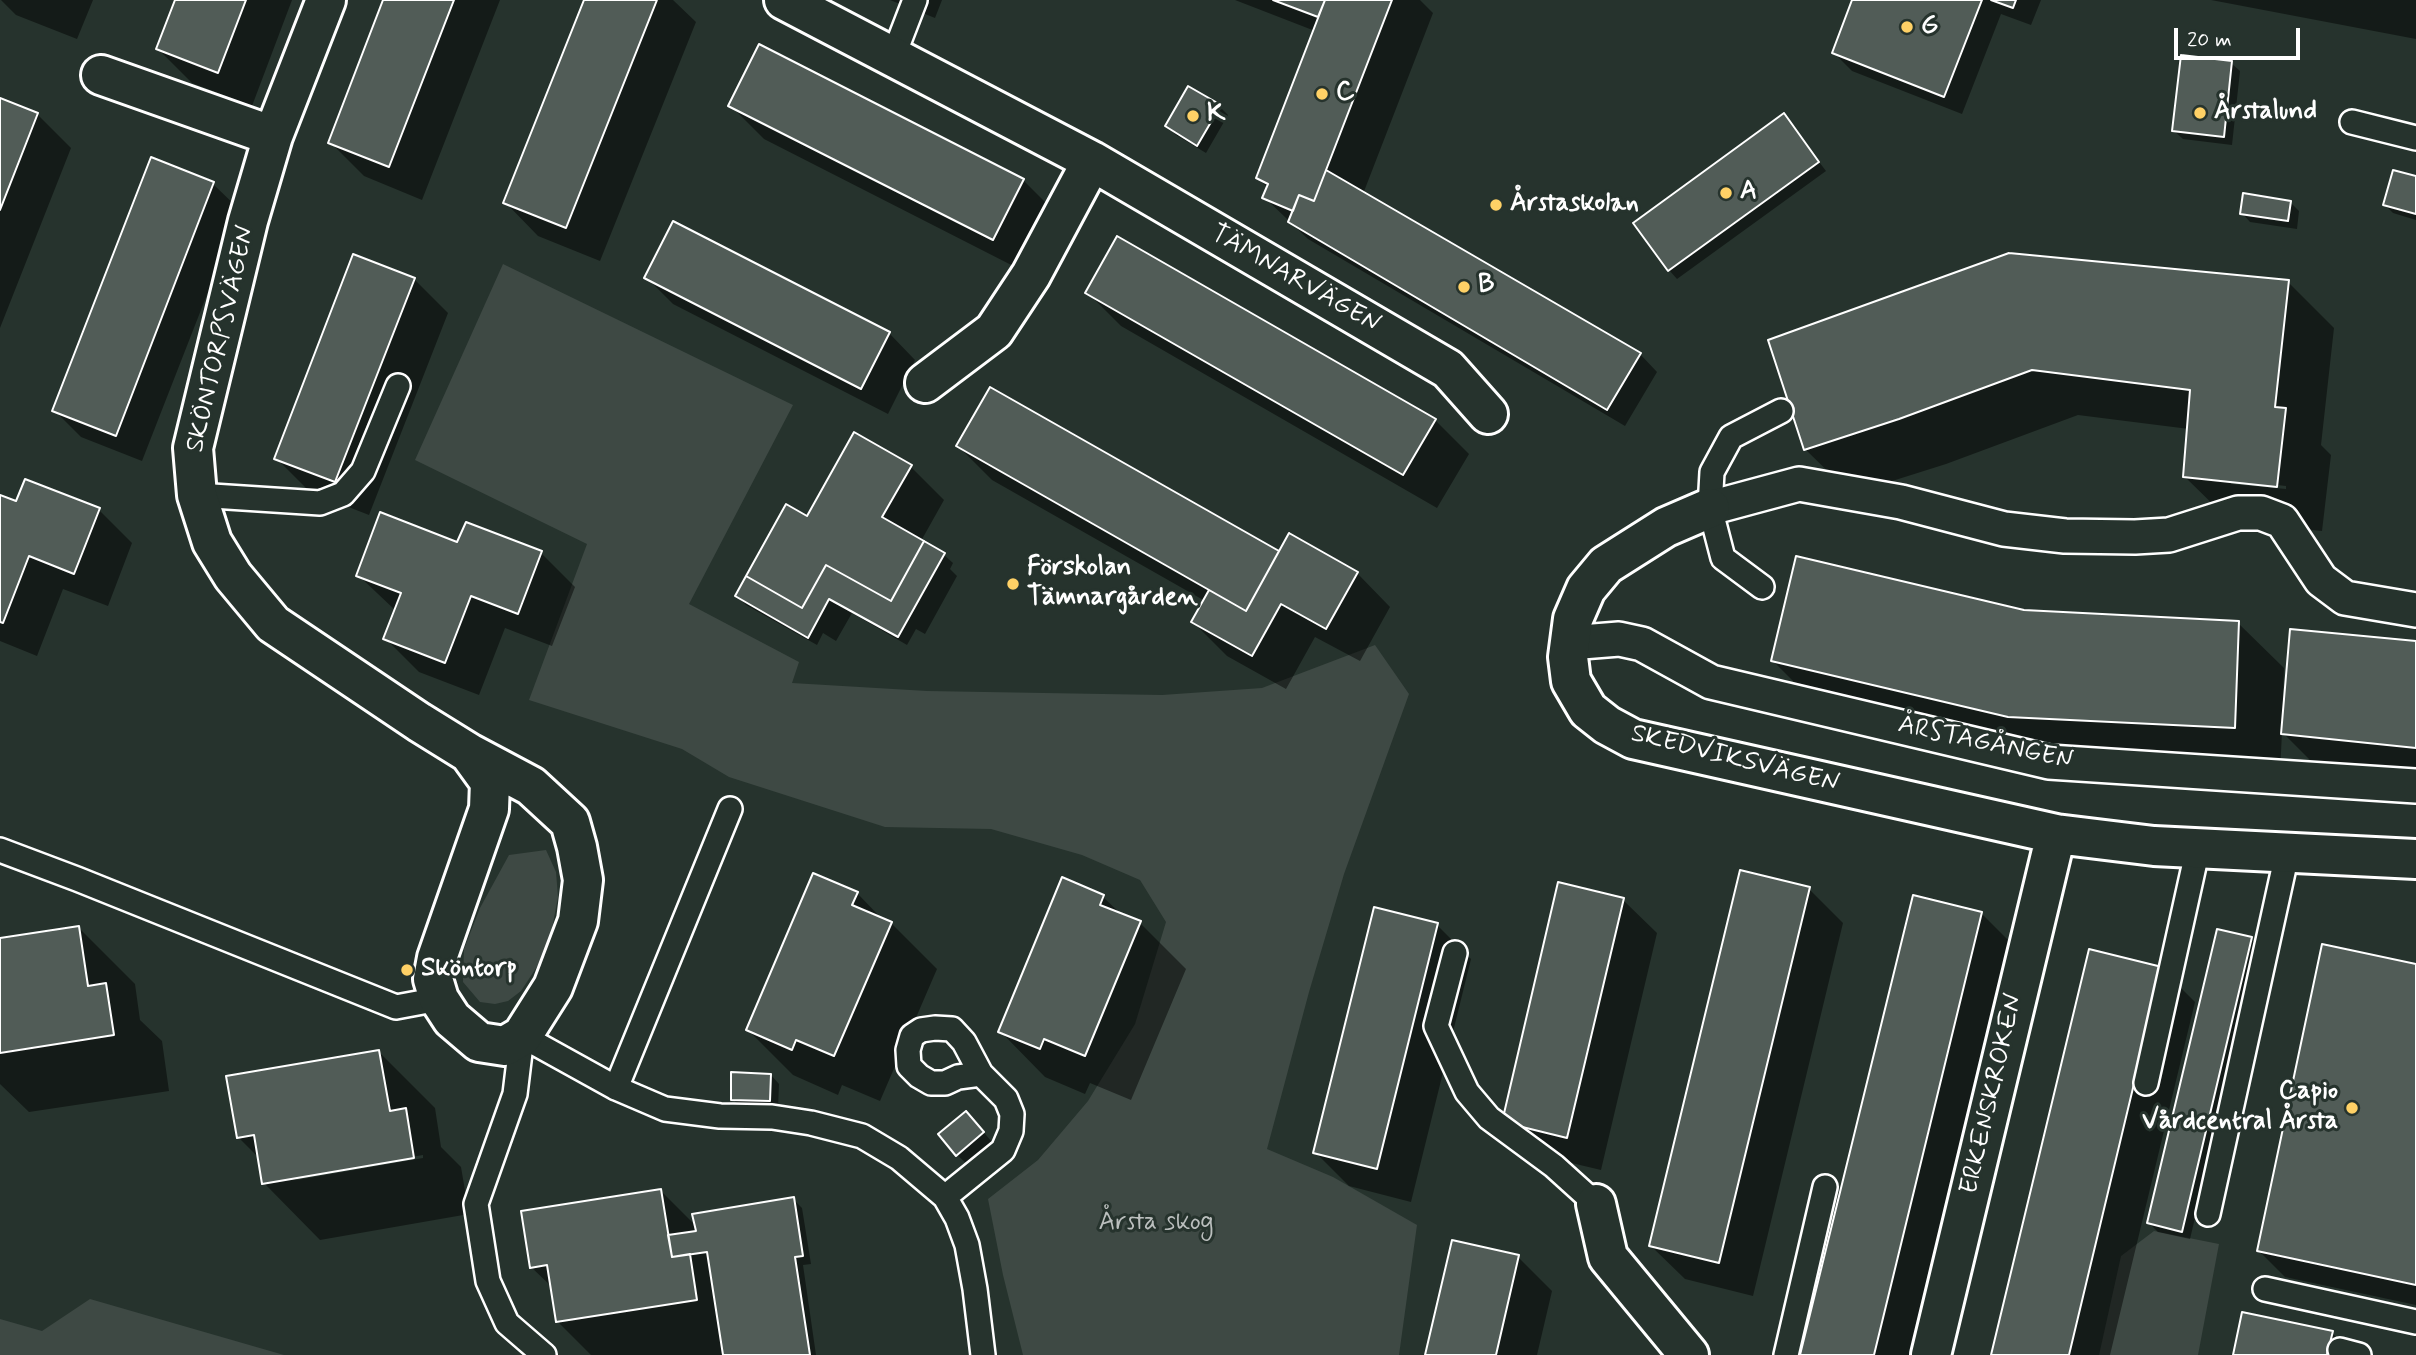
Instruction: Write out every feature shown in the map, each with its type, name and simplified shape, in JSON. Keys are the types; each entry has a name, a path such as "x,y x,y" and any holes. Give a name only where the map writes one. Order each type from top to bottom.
{"street":[{"name":"SKÖNTORPSVÄGEN","path":"326,0 273,136 248,221 193,448 197,495 212,542 233,576 273,624 469,753 531,786 570,822 583,880 578,921 553,987 522,1036"},
{"name":"TÄMNARVÄGEN","path":"784,0 1092,161 1448,369 1488,414"},
{"path":"101,75 273,136"},
{"path":"925,383 993,331 1031,275 1092,161"},
{"name":"SKEDVIKSVÄGEN","path":"2416,610 2345,598 2321,580 2282,522 2261,513 2238,513 2169,535 2065,536 2004,529 1901,502 1799,484 1710,508 1666,527 1606,565 1586,589 1573,619 1569,643 1571,681 1588,710 1607,725 1633,739 2056,834 2154,846 2416,859"},
{"name":"ÅRSTAGÅNGEN","path":"1569,643 1619,639 1642,644 1711,682 2049,762 2416,786"},
{"name":"SKÖNTORPSVÄGEN","path":"439,999 433,979 437,958 489,809 490,782 469,753"},
{"name":"ERKENSKROKEN","path":"1931,1355 2056,834"},
{"path":"439,999 452,1019 479,1042 505,1045 522,1036"},
{"path":"1596,1204 1608,1257 1689,1355"}],"lane":[{"path":"893,57 915,0"},
{"path":"2353,122 2416,138"},
{"path":"197,495 320,503 343,494 363,471 398,386"},
{"path":"1762,587 1723,558 1710,508 1712,472 1731,437 1781,411"},
{"path":"616,1087 730,808"},
{"path":"2146,1083 2199,848"},
{"path":"0,850 77,878 396,1007 439,999"},
{"path":"2208,1214 2287,854"},
{"path":"1455,953 1436,1026 1467,1092 1489,1118 1554,1166 1596,1204"},
{"path":"544,1355 507,1323 488,1282 476,1204 515,1094 522,1036 616,1087 665,1109 811,1123 862,1136 899,1158 945,1197 957,1218 967,1245 983,1355"},
{"path":"945,1197 1003,1150 1012,1131 1012,1114 1006,1099 981,1074"},
{"path":"1786,1355 1825,1187"},
{"path":"2265,1289 2416,1322"}],"green space":[{"name":"Årsta skog","path":"503,264 793,405 689,604 799,662 792,683 927,691 1162,695 1262,688 1375,645 1409,694 1344,874 1267,1149 1333,1177 1417,1225 1399,1355 1023,1355 988,1199 1038,1160 1088,1101 1135,1024 1166,922 1140,880 1082,855 991,829 885,827 729,777 682,749 529,700 587,544 415,460"},
{"path":"546,850 556,872 558,897 550,939 542,959 521,991 508,1001 495,1004 480,1002 463,982 464,949 480,908 509,855"},
{"path":"2154,1231 2219,1244 2198,1355 2099,1355 2121,1256"},
{"path":"90,1299 284,1355 0,1355 0,1319 42,1331"}],"building":[{"path":"175,0 246,0 218,73 156,49"},
{"path":"383,0 454,0 389,167 328,143"},
{"path":"584,0 657,0 566,228 503,203"},
{"path":"1273,0 1325,0 1318,17"},
{"name":"C","path":"1325,0 1392,0 1314,201 1299,195 1293,211 1262,198 1268,184 1256,178"},
{"name":"G","path":"1852,0 1982,0 1944,97 1832,53"},
{"name":"G","path":"1991,0 2016,0 2013,8"},
{"path":"759,44 1024,179 993,240 728,106"},
{"name":"Årstalund","path":"2181,55 2232,61 2224,137 2172,131"},
{"name":"K","path":"1188,86 1221,105 1197,146 1165,126"},
{"path":"0,98 38,113 0,210"},
{"name":"A","path":"1784,113 1819,162 1668,271 1633,223"},
{"path":"151,157 214,182 116,436 52,411"},
{"name":"B","path":"1326,170 1641,353 1607,410 1288,222 1299,195 1314,201"},
{"path":"2393,170 2416,176 2416,214 2383,205"},
{"path":"2243,193 2291,201 2288,221 2240,214"},
{"path":"673,221 890,332 861,389 644,278"},
{"path":"1117,236 1436,419 1403,475 1085,293"},
{"path":"2009,253 2289,280 2275,407 2286,408 2277,487 2183,477 2190,390 2032,370 1899,419 1804,450 1768,340"},
{"path":"353,254 415,278 335,482 274,459"},
{"path":"990,387 1279,551 1246,611 956,446"},
{"path":"854,432 912,465 882,517 924,541 891,601 826,565 802,608 746,576 786,504 807,516"},
{"path":"25,479 100,508 74,574 29,556 3,623 0,622 0,495 16,501"},
{"path":"380,512 457,542 466,522 542,551 518,614 471,596 445,663 383,639 401,593 356,576"},
{"path":"1289,533 1358,572 1326,629 1281,604 1252,656 1191,622 1209,590 1246,611"},
{"path":"924,541 945,553 898,637 829,599 808,638 735,596 746,576 802,608 826,565 891,601"},
{"path":"1796,556 2024,610 2239,621 2235,728 2008,717 1771,661"},
{"path":"2290,629 2416,641 2416,748 2281,734"},
{"path":"1740,870 1810,887 1719,1263 1649,1246"},
{"path":"813,873 858,892 852,905 892,922 834,1056 796,1040 792,1050 746,1030"},
{"path":"1062,877 1104,895 1100,905 1141,921 1085,1056 1044,1039 1040,1049 998,1032"},
{"path":"1558,882 1624,898 1567,1138 1502,1122"},
{"path":"1913,895 1982,912 1874,1355 1800,1355"},
{"path":"1374,907 1438,923 1377,1169 1313,1153"},
{"path":"79,926 88,986 106,983 114,1035 0,1053 0,938"},
{"path":"2217,929 2252,937 2182,1232 2147,1223"},
{"name":"Capio Vårdcentral Årsta","path":"2322,944 2416,964 2416,1285 2257,1251"},
{"path":"2089,949 2162,967 2069,1355 1991,1355"},
{"path":"379,1050 390,1111 406,1108 414,1158 262,1184 254,1135 237,1138 226,1076"},
{"path":"731,1072 771,1074 770,1101 731,1100"},
{"path":"966,1111 984,1132 956,1156 938,1134"},
{"path":"661,1189 672,1257 690,1254 697,1300 556,1322 547,1265 530,1268 521,1211"},
{"path":"794,1197 803,1256 795,1257 810,1355 723,1355 707,1252 672,1257 668,1235 696,1231 692,1214"},
{"path":"1452,1240 1519,1255 1496,1355 1425,1355"},
{"path":"2242,1312 2333,1331 2327,1355 2233,1355"}],"place":[{"name":"G","path":"1907,27"},
{"name":"C","path":"1322,94"},
{"name":"Årstalund","path":"2200,113"},
{"name":"K","path":"1193,116"},
{"name":"A","path":"1726,193"},
{"name":"Årstaskolan","path":"1496,205"},
{"name":"B","path":"1464,287"},
{"name":"Förskolan Tämnargården","path":"1013,584"},
{"name":"Sköntorp","path":"407,970"},
{"name":"Capio Vårdcentral Årsta","path":"2352,1108"}]}
